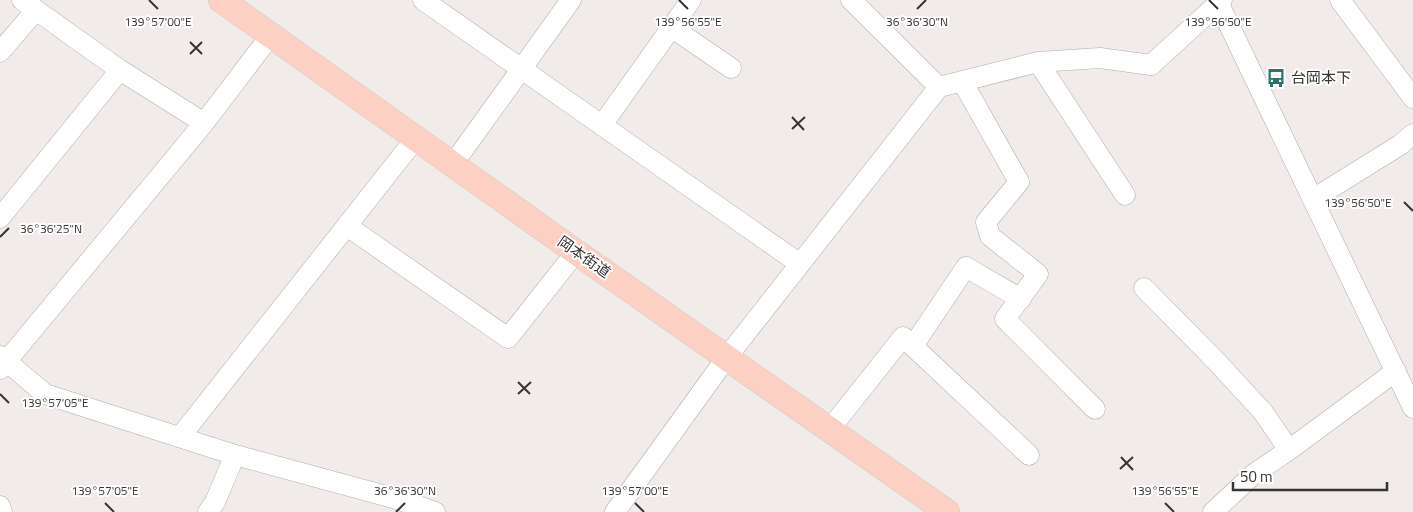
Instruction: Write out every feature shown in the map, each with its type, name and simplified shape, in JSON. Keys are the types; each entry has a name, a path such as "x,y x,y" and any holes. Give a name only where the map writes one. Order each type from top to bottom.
{"main road":[{"name":"岡本街道","path":"221,0 576,252 948,512"}],"street":[{"path":"423,0 449,7 522,69 800,264"},
{"path":"453,164 571,0"},
{"path":"602,125 691,0"},
{"path":"851,0 939,87"},
{"path":"1340,0 1413,98"},
{"path":"615,512 728,357 939,87 1038,62 1100,58 1152,65 1219,1 1413,408"},
{"path":"0,52 29,5 120,70 204,123"},
{"path":"671,28 731,68"},
{"path":"270,35 204,123 2,362 45,394 393,505 435,512"},
{"path":"1038,62 1125,195"},
{"path":"0,218 120,70"},
{"path":"962,81 1019,182 986,222 990,236 1038,274 1006,319 1095,409"},
{"path":"1313,199 1400,145 1413,134"},
{"path":"180,437 416,138"},
{"path":"347,226 508,338 576,252"},
{"path":"913,346 966,267 1021,298"},
{"path":"1144,288 1263,412 1289,450"},
{"path":"830,429 903,336 1029,455"},
{"path":"1213,512 1254,473 1289,450 1396,371"},
{"path":"208,512 215,502 235,455"},
{"path":"0,506 2,512"}],"place":[{"name":"台岡本下","path":"1276,78"}]}
